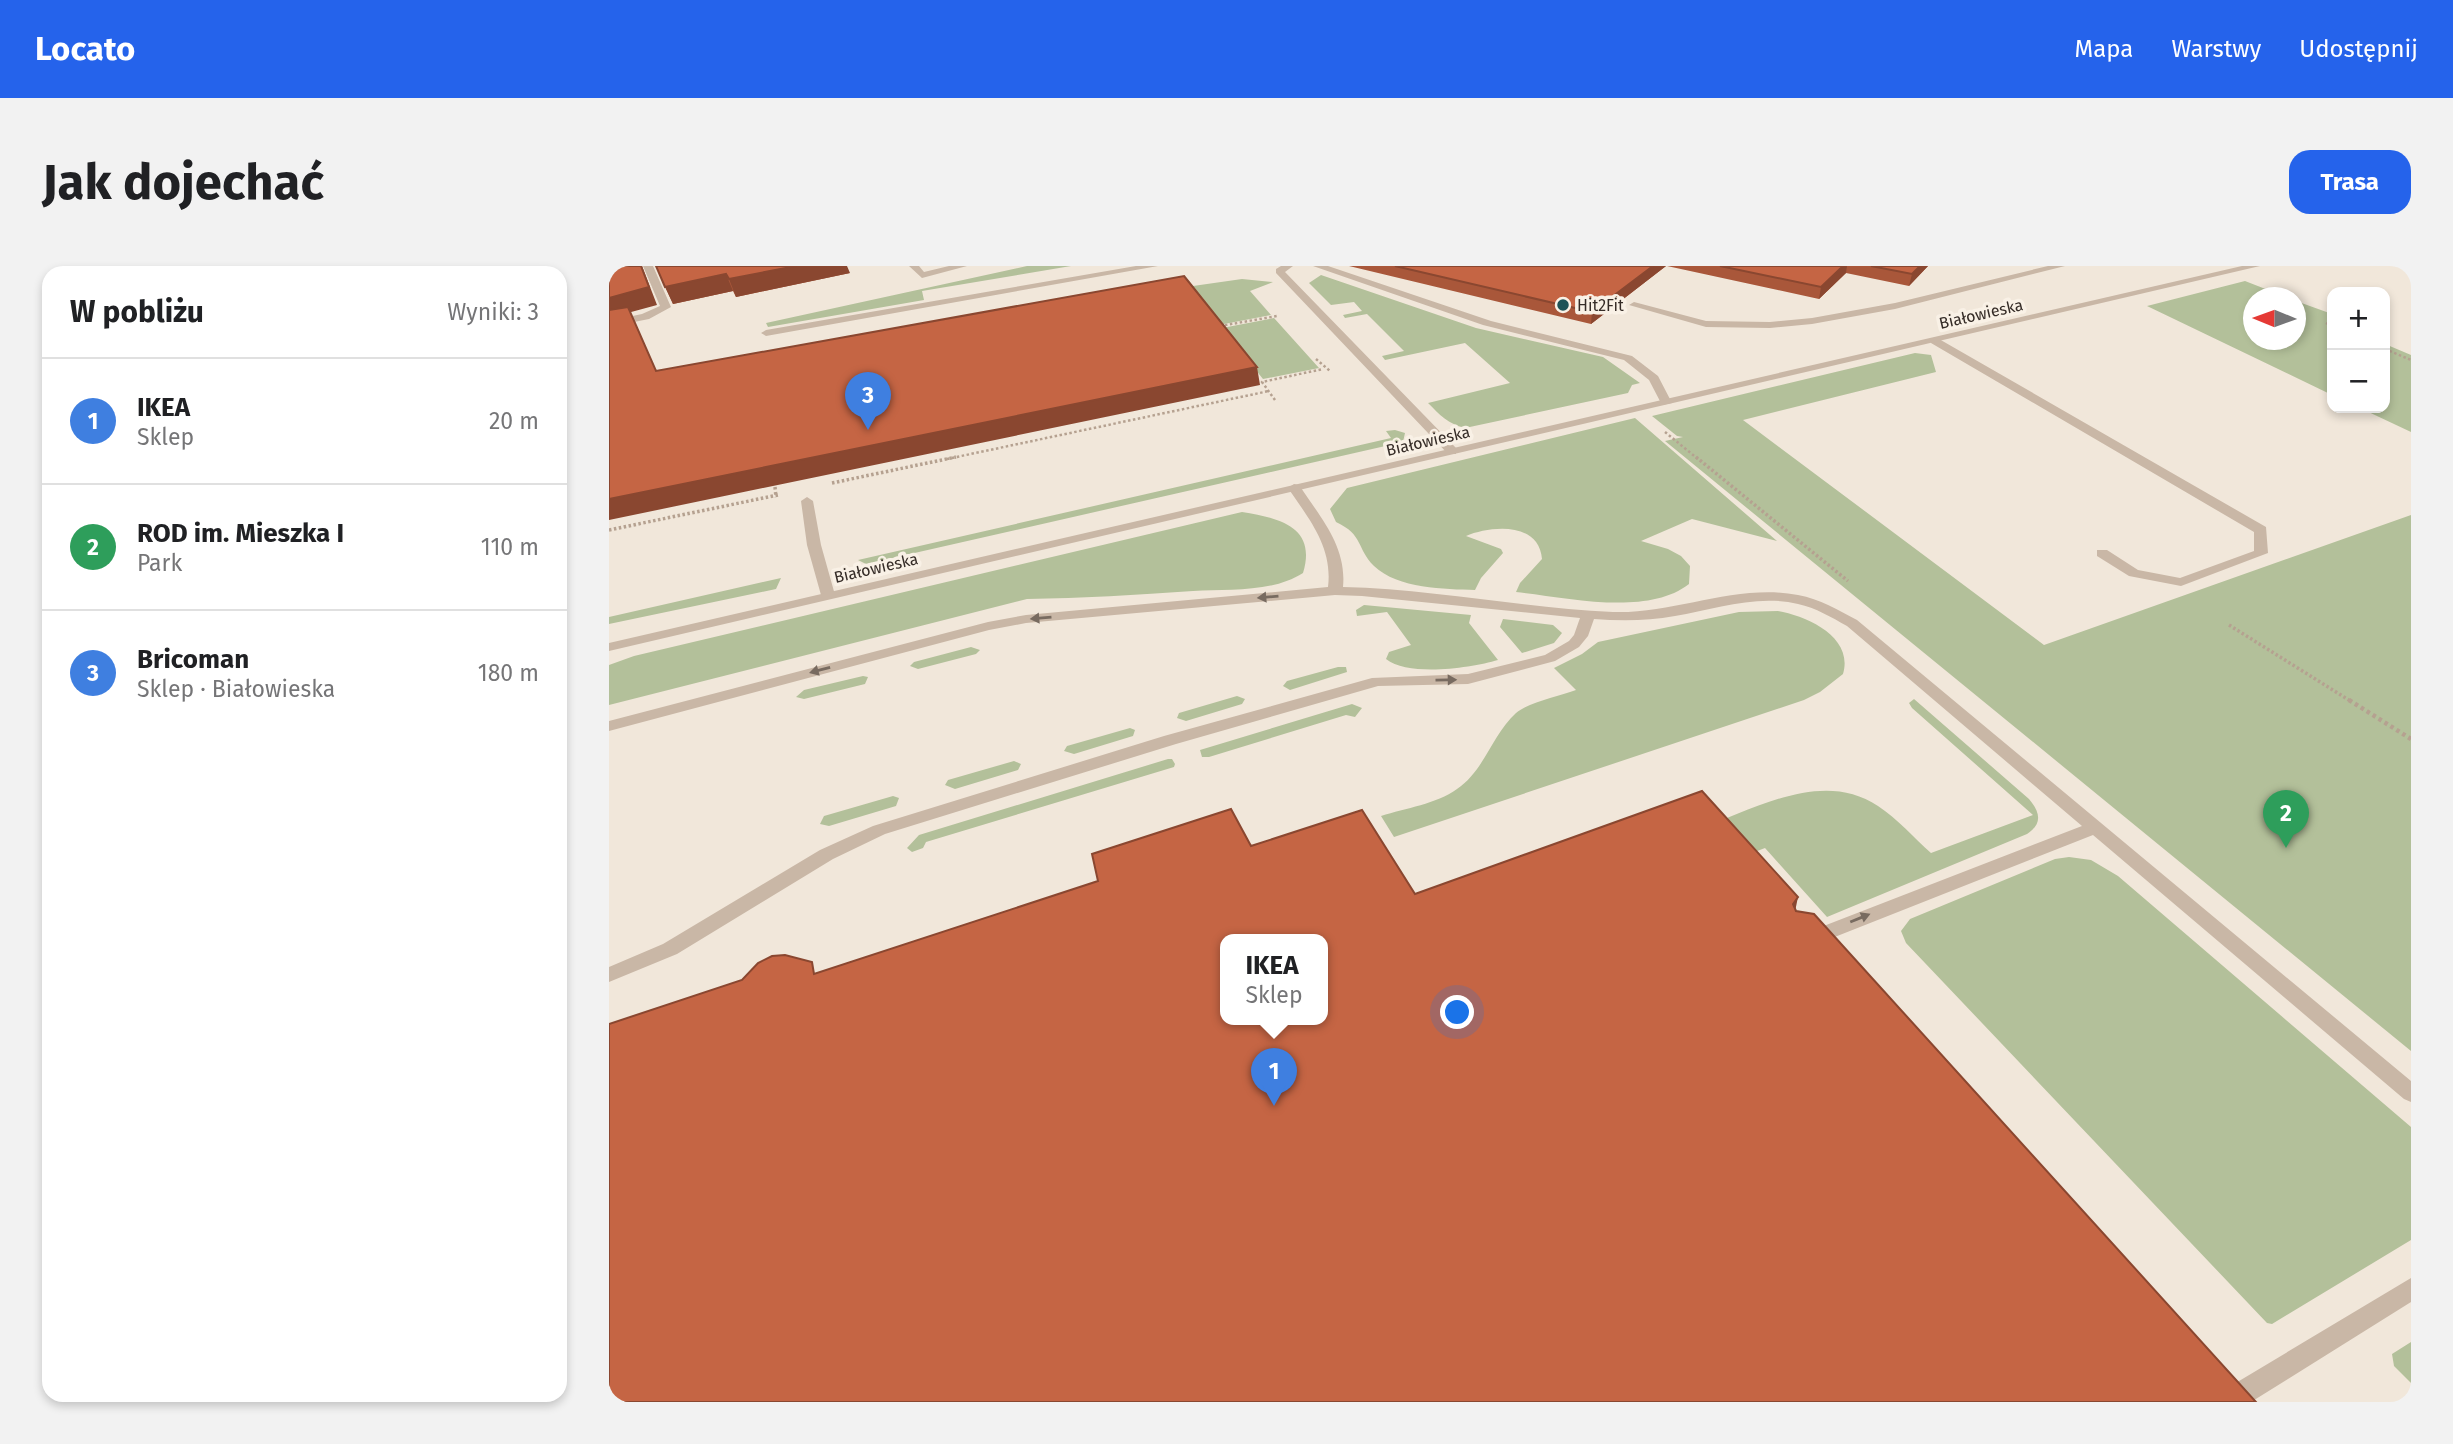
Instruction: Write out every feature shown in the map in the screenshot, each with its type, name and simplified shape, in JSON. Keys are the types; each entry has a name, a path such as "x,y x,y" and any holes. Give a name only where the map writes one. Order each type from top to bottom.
{"street":[{"path":"609,324 645,317 666,307 648,266"},
{"path":"914,266 922,275 962,266"},
{"path":"766,333 1153,266"},
{"path":"1288,266 1279,271 1453,451"},
{"path":"1318,266 1487,323 1628,358 1654,378 1666,403"},
{"path":"1634,305 1725,326 1791,324 1834,318 2060,266"},
{"name":"Białowieska","path":"609,647 2253,266"},
{"path":"1935,341 2261,530 2261,553 2181,582 2134,573 2102,553"},
{"path":"1294,488 1334,550 1339,575 1335,591"},
{"path":"807,501 814,545 828,595"},
{"path":"609,726 1012,621 1335,591 1379,592 1588,615 1647,616 1740,597 1769,595 1809,601 1833,611 1909,671 2092,828 2411,1093"},
{"path":"609,975 677,946 817,858 879,830 1170,740 1377,681 1468,679 1550,658 1574,644 1586,627 1588,615"},
{"path":"1797,944 2092,828"},
{"path":"2228,1402 2411,1289"}],"path":[{"path":"1286,324 1257,291 1290,282"},
{"path":"1225,336 1217,327 1278,316"},
{"path":"2387,350 2411,360"},
{"path":"1309,351 1324,369"},
{"path":"1275,400 1262,382 1324,369 1329,370 1335,377"},
{"path":"831,484 1269,391"},
{"path":"775,487 778,507"},
{"path":"609,530 787,493"},
{"path":"2229,625 2411,739"}],"green space":[{"path":"1027,266 1071,266 922,291 924,300 768,327 766,323"},
{"path":"1321,275 1476,328 1603,357 1640,383 1632,385 1628,393 1465,428 1459,426 1445,419 1428,403 1510,383 1465,343 1385,360 1382,356 1404,351 1367,314 1345,318 1343,315 1362,311 1354,302 1331,305 1309,283"},
{"path":"1242,279 1273,282 1250,291 1271,315 1219,325 1186,287"},
{"path":"2245,281 2260,287 2243,287 2243,350 2306,350 2306,305 2327,312 2327,393 2147,306"},
{"path":"1274,318 1319,368 1263,379 1222,328"},
{"path":"2390,346 2411,355 2411,432 2371,413 2390,413"},
{"path":"1915,353 1931,355 1936,372 1743,420 2044,645 2411,515 2411,1051 1665,441 1683,437 1677,436 1652,416"},
{"path":"1635,418 1777,541 1692,519 1641,541 1681,556 1690,566 1689,584 1672,594 1651,600 1605,602 1516,592 1520,583 1542,559 1539,547 1532,538 1523,532 1512,530 1488,530 1466,536 1501,549 1503,553 1481,578 1475,590 1422,586 1396,579 1374,566 1356,537 1336,522 1330,509 1347,488"},
{"path":"1386,431 1405,433 1403,442 866,564 858,560 1391,438"},
{"path":"1242,512 1282,522 1300,535 1305,545 1306,557 1303,573 1278,584 1249,589 1027,599 609,705 609,665 634,656"},
{"path":"781,578 776,589 609,624 609,617"},
{"path":"1364,605 1471,615 1469,623 1498,660 1441,669 1396,665 1386,659 1389,652 1411,645 1387,612 1357,616 1356,610"},
{"path":"1778,611 1814,623 1835,639 1842,649 1845,661 1843,674 1820,692 1804,700 1394,837 1381,816 1430,802 1457,789 1474,773 1500,732 1516,713 1537,702 1576,690 1554,668 1582,654 1598,642 1739,612"},
{"path":"1503,619 1553,625 1562,633 1554,643 1522,653 1500,627"},
{"path":"971,647 980,650 976,654 918,669 910,666 914,662"},
{"path":"1346,667 1347,672 1290,690 1283,686 1287,681"},
{"path":"868,677 865,684 804,699 796,697 804,690"},
{"path":"1237,696 1245,699 1242,704 1186,721 1177,718 1179,713"},
{"path":"1914,699 2029,799 2038,814 2032,830 1827,917 1765,848 1726,863 1697,830 1787,796 1834,791 1856,795 1878,806 1931,853 2033,815 1912,708 1909,703"},
{"path":"1352,704 1362,708 1355,717 1346,715 1202,757 1200,750"},
{"path":"1130,728 1135,730 1133,736 1074,754 1064,751 1067,746"},
{"path":"1172,759 1174,767 926,842 923,848 912,852 907,848 919,835"},
{"path":"1014,761 1021,764 1018,770 955,789 945,785 948,780"},
{"path":"893,796 899,798 896,806 829,826 820,824 824,816"},
{"path":"2069,857 2091,860 2118,876 2411,1127 2411,1240 2272,1324 2267,1323 1906,943 1901,931 1910,919 2055,859"},
{"path":"2411,1342 2411,1383 2394,1366 2392,1354"}],"building":[{"path":"609,266 641,266 649,287 609,298"},
{"path":"656,266 796,266 729,279 726,274 665,287"},
{"name":"Hit2Fit","path":"1395,266 1653,266 1592,312"},
{"path":"1720,266 1843,266 1821,287"},
{"path":"1871,266 1920,266 1912,274"},
{"path":"1184,276 1257,367 609,499 609,310 628,307 656,371"},
{"path":"1702,791 1798,897 1793,904 1796,911 1814,914 2256,1402 609,1402 609,1024 742,980 758,963 772,956 785,955 812,962 814,974 1098,881 1092,854 1231,809 1251,846 1362,810 1415,894"}],"place":[{"name":"Hit2Fit","path":"1563,305"},
{"name":"Bricoman","path":"868,430"},
{"name":"ROD im. Mieszka I","path":"2286,848"},
{"name":"IKEA","path":"1274,1106"}]}
